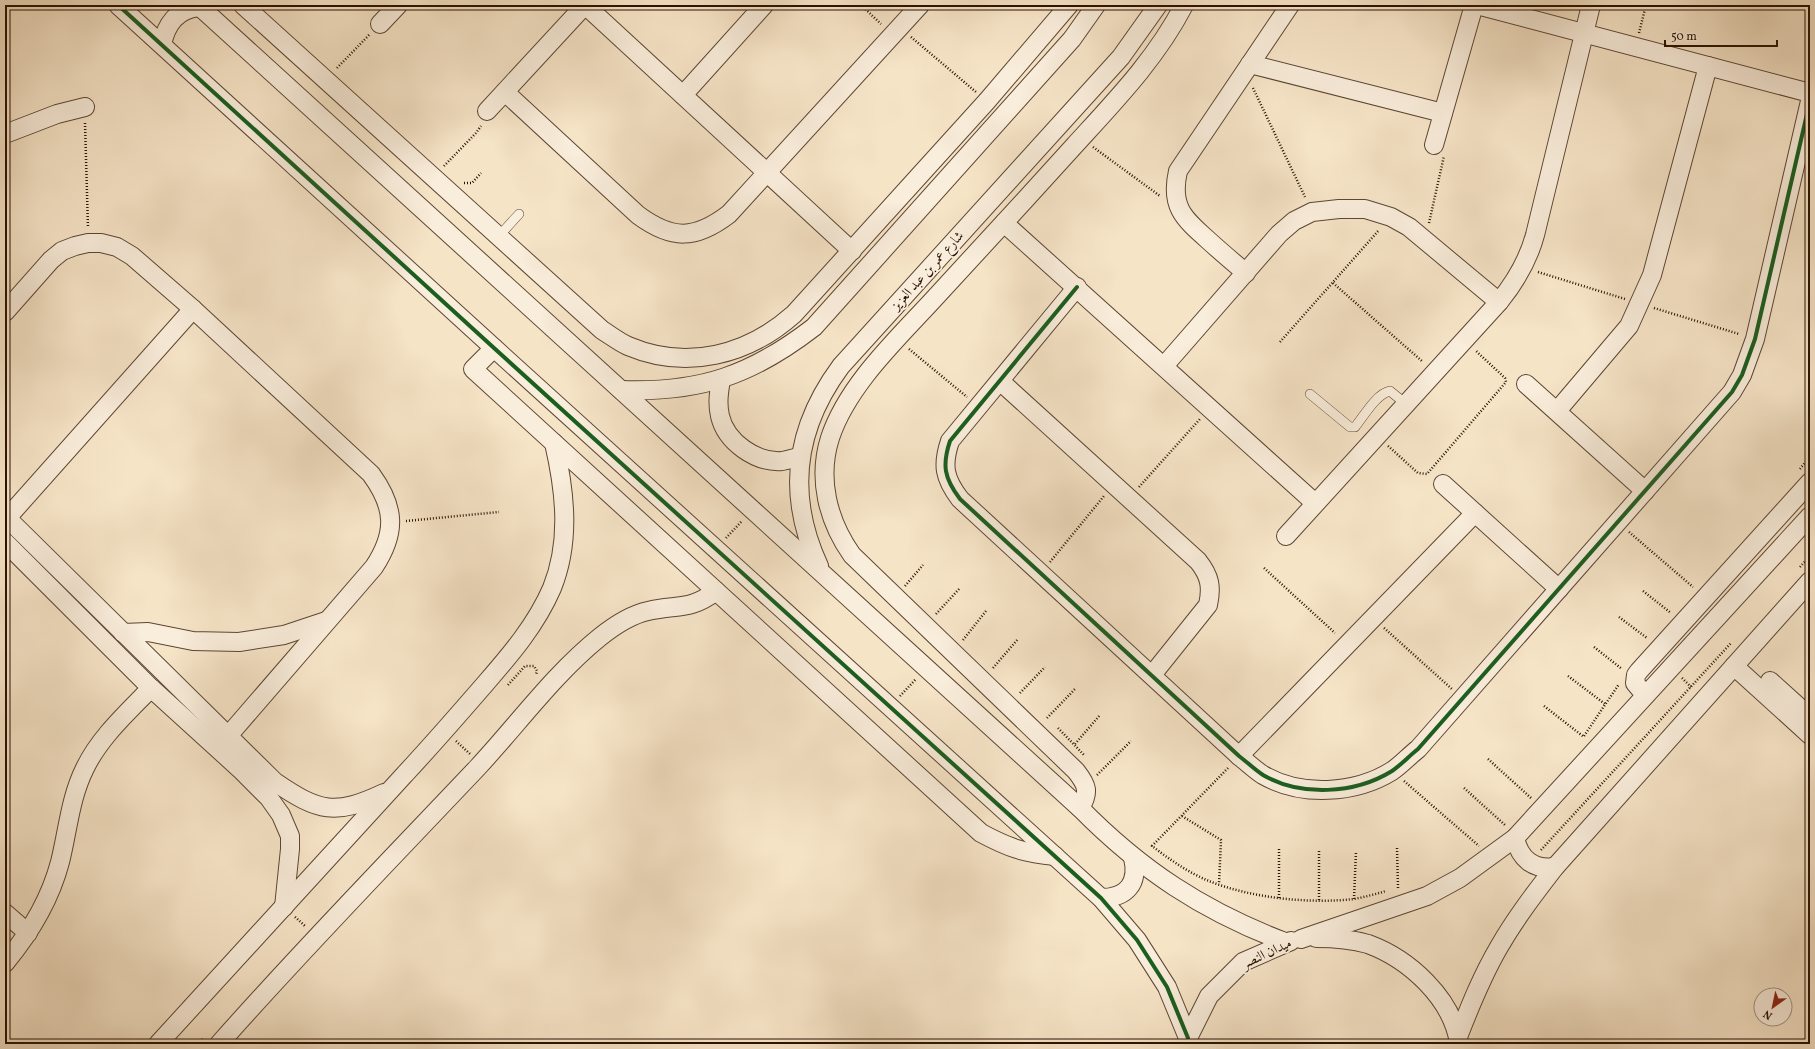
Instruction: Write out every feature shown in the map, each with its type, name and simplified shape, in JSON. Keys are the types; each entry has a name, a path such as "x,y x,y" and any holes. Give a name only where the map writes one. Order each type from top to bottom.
{"street":[{"path":"118,5 1101,898 1137,940 1167,987 1188,1041"},
{"path":"243,5 602,330 628,346 657,355 688,358 720,354 740,349 763,338 794,314 987,101 1069,5"},
{"path":"380,24 398,5"},
{"path":"487,111 585,5 852,251"},
{"path":"683,95 764,5"},
{"path":"505,92 638,215 654,227 673,233 694,233 713,226 729,214 920,5"},
{"path":"621,390 652,391 683,388 721,379 766,360 791,345 814,327 1072,39 1096,5"},
{"name":"شارع عمر بن عبد العزيز","path":"822,574 810,547 802,518 798,487 800,457 808,426 814,408 826,386 886,317 1103,78 1134,41 1158,5"},
{"path":"1080,808 1085,799 1086,786 1070,764 862,566 843,542 832,519 825,498 825,473 830,440 836,422 861,382 900,335 1122,94 1165,38 1184,5"},
{"path":"1246,273 1187,222 1180,210 1176,198 1175,184 1178,171 1290,5"},
{"path":"1434,145 1474,5"},
{"path":"1477,5 1810,93"},
{"path":"1286,536 1499,302 1512,286 1524,267 1535,235 1591,5"},
{"path":"162,45 164,33 178,14 189,8 199,6 1080,808 1108,837 1133,858 1166,882 1199,903 1254,930 1293,941 1427,896 1460,878 1645,695 1810,516"},
{"path":"1250,64 1443,114"},
{"path":"1557,411 1629,326 1640,303 1652,275 1708,66"},
{"path":"1103,78 1122,94"},
{"path":"1077,287 950,441 945,456 946,471 951,486 960,499 1239,756 1263,775 1295,787 1322,790 1361,785 1392,771 1418,749 1732,392 1747,363 1755,338 1810,101"},
{"path":"5,134 38,120 85,107"},
{"path":"942,151 958,165"},
{"path":"437,222 458,201"},
{"path":"1164,366 1279,234 1294,221 1312,212 1339,208 1365,209 1391,217 1409,227 1499,302"},
{"path":"1004,223 1316,503"},
{"path":"5,312 51,260 62,251 88,243 101,243 116,247 132,256 193,309 370,474 383,490 390,509 389,537 384,551 377,562 228,736"},
{"path":"193,309 6,517 275,782 296,797 318,806 338,809 363,803 392,789"},
{"path":"886,317 900,335"},
{"path":"494,348 474,369 981,833 1004,846 1028,854 1055,856"},
{"path":"721,379 718,399 721,418 730,435 744,449 762,458 781,461 800,457"},
{"path":"1000,381 1130,498 1198,561 1206,571 1210,582 1211,594 1208,605 1152,675"},
{"path":"1526,384 1645,491"},
{"path":"158,1044 392,789 454,737 534,622 552,587 562,549 565,509 562,477 554,443"},
{"path":"1645,695 1635,683 1636,675 1804,477"},
{"path":"1443,484 1559,589"},
{"path":"1239,756 1476,513"},
{"path":"5,542 151,688 240,769 269,798 281,815 290,836 284,907"},
{"path":"1459,1040 1477,991 1499,947 1525,906 1555,867 1738,661 1802,577"},
{"path":"212,1041 267,990 475,758 599,638 615,626 633,616 649,610 693,605 707,599 716,591"},
{"path":"123,633 148,632 193,641 239,642 284,635 327,621"},
{"path":"1738,661 1810,717"},
{"path":"1738,661 1810,735"},
{"path":"5,963 28,934 40,913 55,879 70,808 85,768 106,736 151,688"},
{"path":"1507,831 1522,856 1528,862 1546,868 1555,867"},
{"path":"1101,898 1112,898 1121,894 1129,887 1134,878 1136,868 1133,858"},
{"path":"5,913 28,934"},
{"name":"ميدان النصر","path":"1188,1041 1209,996 1243,962 1293,941 1334,938 1367,944 1398,958 1424,980 1444,1006 1459,1040"}],"lane":[{"path":"498,237 518,214"},
{"path":"1310,394 1350,427 1355,426 1380,396 1387,392 1390,391 1406,404"}],"path":[{"path":"861,5 987,101"},
{"path":"1636,47 1646,5"},
{"path":"337,69 365,39"},
{"path":"1250,64 1251,76 1257,98 1312,212"},
{"path":"85,107 88,243"},
{"path":"444,166 476,134"},
{"path":"1081,138 1180,210"},
{"path":"1425,241 1445,160 1442,150 1434,145"},
{"path":"1280,342 1391,217"},
{"path":"1524,267 1755,338"},
{"path":"1333,283 1435,372"},
{"path":"900,335 978,406"},
{"path":"1377,436 1418,473 1427,474 1506,382 1505,378 1464,341"},
{"path":"1130,498 1210,408"},
{"path":"1804,477 1807,460 1810,456"},
{"path":"1807,460 1810,463"},
{"path":"1041,573 1114,484"},
{"path":"716,548 753,510"},
{"path":"390,523 499,512"},
{"path":"1618,522 1695,589"},
{"path":"1802,577 1810,556"},
{"path":"905,586 923,565"},
{"path":"1264,568 1348,644"},
{"path":"936,614 960,588"},
{"path":"1643,591 1672,614"},
{"path":"1668,619 1677,609"},
{"path":"963,640 986,612"},
{"path":"1619,617 1651,640"},
{"path":"1374,618 1462,698"},
{"path":"993,668 1018,639"},
{"path":"1536,851 1542,849 1690,686 1734,640"},
{"path":"1594,647 1628,673"},
{"path":"503,691 525,666 534,666 537,671 535,677"},
{"path":"1020,693 1045,667"},
{"path":"890,707 926,669"},
{"path":"1568,676 1605,704"},
{"path":"1675,682 1680,676 1704,700"},
{"path":"1579,743 1623,679"},
{"path":"1047,718 1075,689"},
{"path":"1544,706 1584,737"},
{"path":"1075,744 1100,715"},
{"path":"454,737 475,758"},
{"path":"1086,786 1131,741"},
{"path":"474,747 475,758"},
{"path":"1239,756 1152,846 1184,868 1208,881 1279,898 1320,900 1354,899 1404,886"},
{"path":"464,759 475,758"},
{"path":"1488,759 1531,798"},
{"path":"1392,771 1481,848"},
{"path":"1464,788 1507,831 1510,820"},
{"path":"1526,804 1536,794"},
{"path":"1182,816 1221,840 1219,884"},
{"path":"1475,852 1486,843"},
{"path":"1279,848 1279,898"},
{"path":"1397,848 1398,888"},
{"path":"1319,850 1320,900"},
{"path":"1354,899 1356,851"},
{"path":"284,907 307,927 302,933"},
{"path":"198,1044 212,1041"}],"cycle path":[{"path":"118,5 1101,898 1137,940 1167,987 1188,1038"},
{"path":"1077,287 950,441 945,464 948,478 955,491 960,499 1239,756 1260,773 1278,782 1294,787 1311,789 1328,790 1362,784 1377,779 1392,771 1418,749 1732,392 1742,375 1755,339 1810,101"}]}
